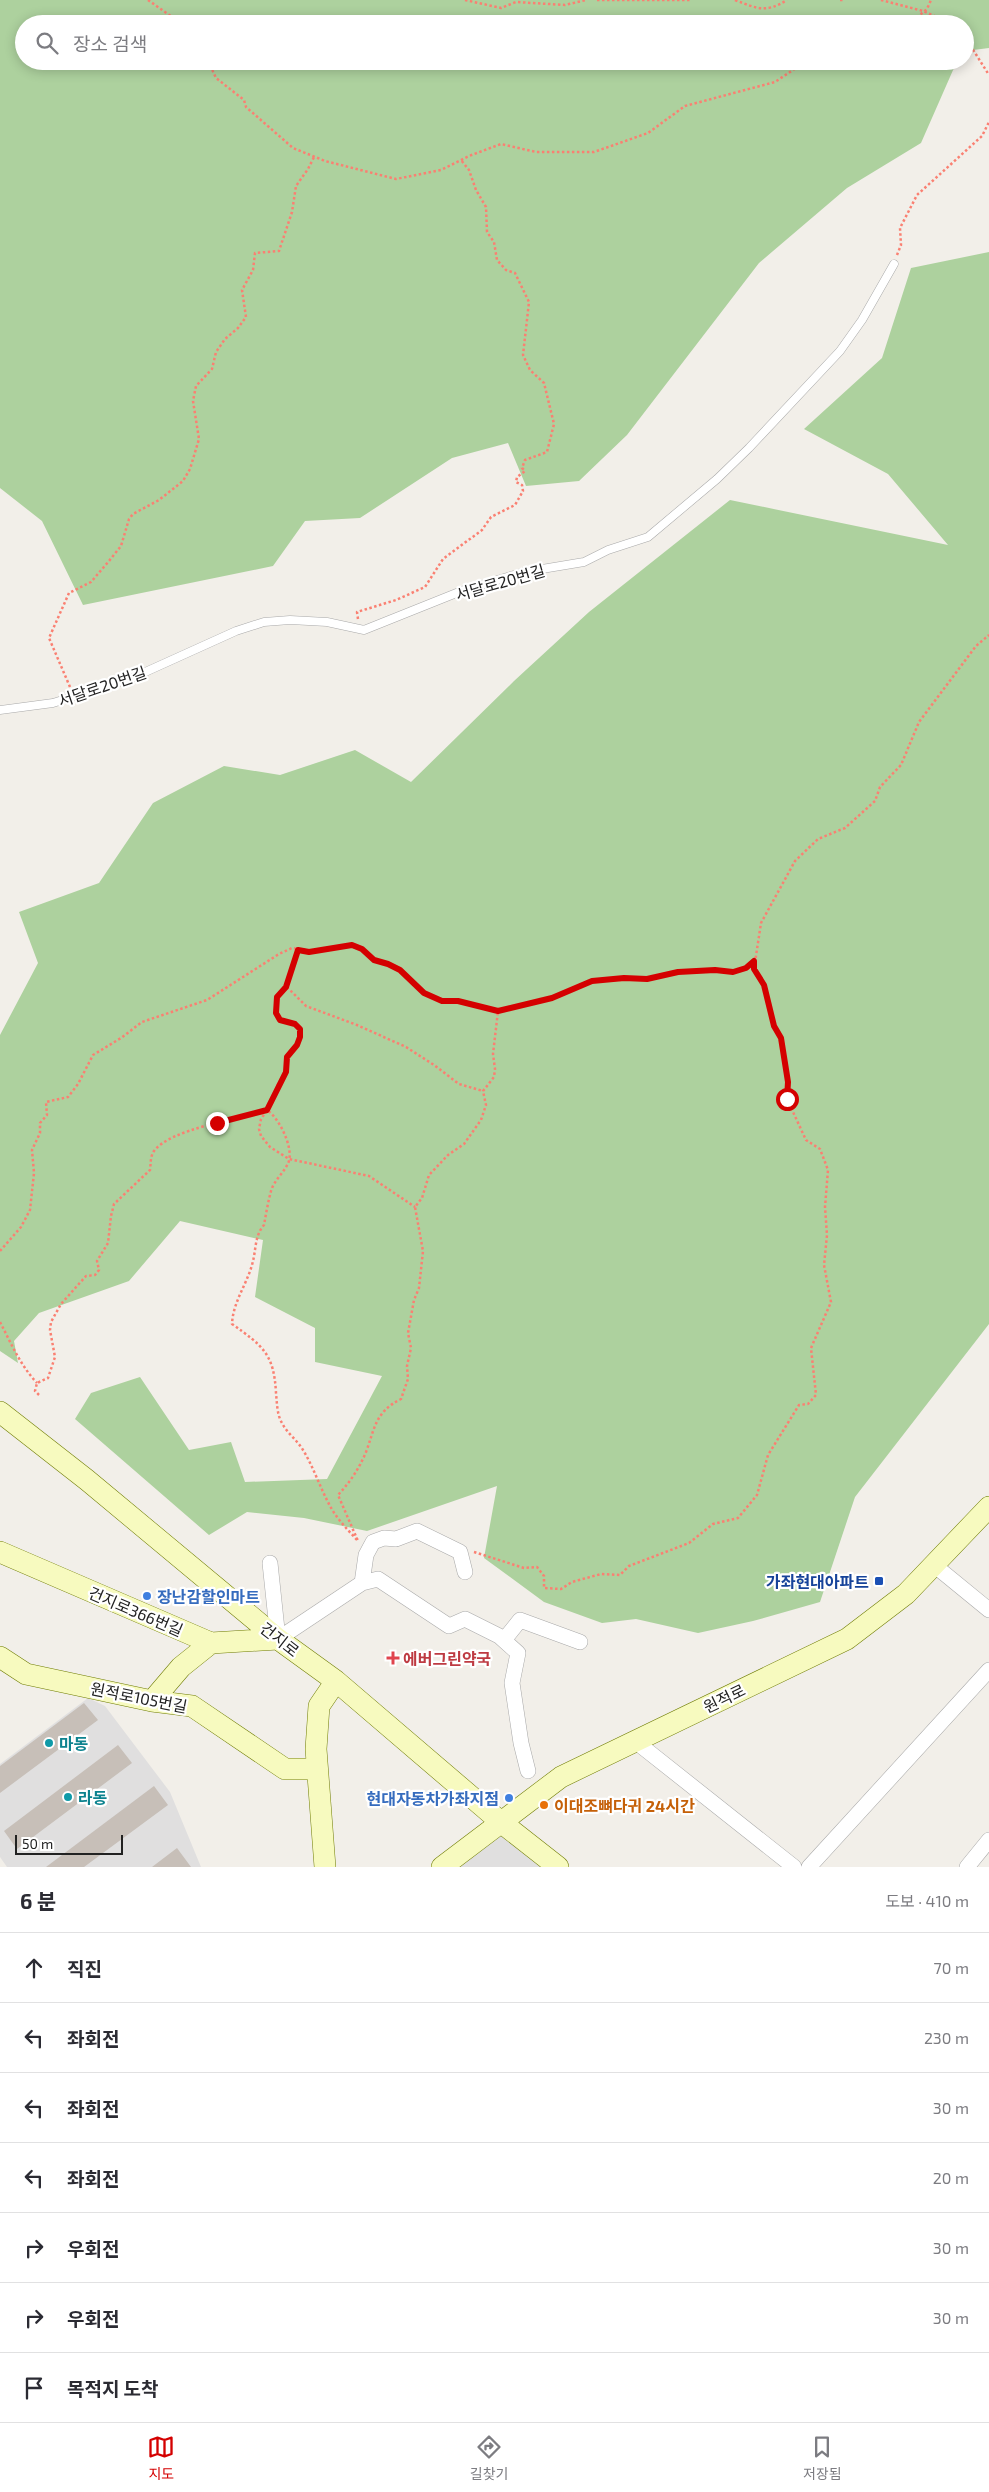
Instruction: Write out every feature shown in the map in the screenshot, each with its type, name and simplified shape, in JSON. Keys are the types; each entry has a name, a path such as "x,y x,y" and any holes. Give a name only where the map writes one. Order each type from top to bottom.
{"street":[{"name":"건지로","path":"0,1412 87,1480 278,1639 336,1681 558,1867"},
{"name":"원적로","path":"442,1867 561,1777 847,1638 906,1594 989,1507"},
{"path":"362,1583 366,1555 373,1542 384,1538 396,1539 417,1531 460,1552 465,1572"},
{"name":"건지로366번길","path":"0,1552 211,1642 278,1639"},
{"path":"270,1563 278,1639 362,1583 378,1579 448,1626 465,1618 504,1640 518,1653 512,1683 521,1743 528,1771"},
{"path":"934,1565 989,1610"},
{"path":"504,1640 520,1620 580,1642"},
{"path":"152,1701 181,1667 211,1642"},
{"name":"원적로105번길","path":"0,1657 26,1674 152,1701 192,1706 284,1769 317,1769"},
{"path":"808,1867 989,1670"},
{"path":"325,1867 316,1749 319,1706 336,1681"},
{"path":"636,1741 794,1867"},
{"path":"967,1867 989,1840"}],"lane":[{"name":"서달로20번길","path":"0,710 53,703 132,678 236,631 264,622 290,620 327,622 364,630 464,590 524,572 584,562 608,550 648,537 717,479 749,448 840,351 862,320 894,264"}],"path":[{"path":"148,0 169,15"},
{"path":"465,0 501,8 516,2 566,5 586,0"},
{"path":"597,0 690,0"},
{"path":"735,0 752,7 772,10 787,0"},
{"path":"881,0 923,10 934,15"},
{"path":"918,15 927,9 931,0"},
{"path":"974,52 989,76"},
{"path":"212,70 216,78 244,100 246,107 293,148 314,156 396,179 441,170 501,144 536,152 594,152 648,133 685,106 775,82 793,70"},
{"path":"894,264 901,245 900,228 917,196 982,136 989,122"},
{"path":"73,696 49,638 69,593 91,582 109,561 121,546 129,519 133,514 160,500 183,480 190,469 198,439 193,401 196,386 212,369 216,352 225,339 238,328 246,317 242,290 254,270 255,254 279,251 292,212 296,186 308,169 314,156"},
{"path":"364,630 360,624 357,612 396,600 425,587 443,559 482,530 490,517 515,505 523,491 522,485 516,482 517,476 525,471 522,468 525,460 546,452 554,424 544,383 530,370 523,355 529,302 515,273 506,270 498,260 494,242 488,232 486,207 476,190 469,170 461,160"},
{"path":"465,1550 524,1568 537,1567 544,1576 544,1588 561,1589 572,1582 601,1574 620,1575 629,1566 689,1543 713,1524 738,1518 757,1495 768,1455 782,1429 799,1405 808,1404 816,1395 811,1348 831,1302 824,1265 828,1235 825,1207 828,1170 820,1149 806,1140 787,1099 788,1082 781,1038 774,1026 764,985 754,969 761,923 795,861 818,839 845,828 875,801 880,787 901,765 919,722 976,646 989,635"},
{"path":"0,1252 21,1227 30,1210 34,1173 32,1150 40,1133 40,1123 47,1115 46,1102 68,1097 78,1084 93,1055 121,1038 142,1022 207,1000 279,954 292,948 309,952 352,945 362,949 374,960 400,970 424,993 442,1001 458,1001 498,1011 552,998 592,981 624,978 647,979 678,972 715,970 733,972 746,968 754,961"},
{"path":"267,1110 280,1123 290,1151 289,1160 272,1188 264,1225 260,1229 255,1245 246,1284 236,1302 232,1324 258,1343 270,1358 275,1376 278,1412 282,1424 297,1440 304,1452 328,1503 341,1523 358,1541 338,1495 352,1479 366,1451 373,1426 388,1405 401,1399 408,1379 407,1366 411,1348 408,1333 414,1300 419,1288 423,1251 415,1207 369,1176 289,1160 270,1147 261,1136 261,1119 286,1072 287,1057 297,1045 300,1037 300,1029 295,1024 280,1020 276,1013 277,997 286,987 298,950"},
{"path":"286,987 306,1006 357,1025 406,1047 434,1064 459,1084 483,1091"},
{"path":"415,1207 422,1198 429,1174 448,1155 464,1144 481,1120 486,1105 483,1091 494,1077 493,1054 498,1011"},
{"path":"37,1383 48,1378 54,1357 50,1330 55,1313 86,1276 95,1274 99,1270 96,1261 108,1243 110,1216 114,1204 150,1170 151,1158 155,1149 176,1134 267,1110"},
{"path":"0,1322 4,1334 21,1359 27,1372 37,1383"},
{"path":"37,1383 35,1391 39,1396"}],"shaded area":[{"path":"88,1698 105,1706 170,1792 201,1867 7,1867 0,1857 0,1764"},
{"path":"502,1823 559,1867 442,1867"}],"green space":[{"path":"0,0 989,0 989,48 974,50 974,15 15,15 15,70 953,70 921,143 847,188 759,263 627,435 579,481 526,486 508,443 452,458 360,518 305,521 273,566 83,605 42,521 0,488"},
{"path":"989,252 989,1324 855,1497 820,1602 753,1621 698,1633 636,1619 602,1623 544,1602 484,1558 497,1486 367,1531 304,1518 247,1512 209,1535 75,1419 91,1393 140,1377 189,1450 231,1442 245,1482 327,1479 382,1376 315,1362 315,1328 255,1297 263,1240 180,1221 129,1281 39,1313 14,1341 18,1363 0,1351 0,1035 38,963 19,912 99,883 153,803 224,766 280,775 355,750 411,782 514,681 589,612 730,500 948,545 888,474 804,429 882,358 911,268"}],"building":[{"name":"마동","path":"84,1703 98,1720 0,1793 0,1766"},
{"name":"라동","path":"118,1745 132,1763 17,1849 4,1831"},
{"path":"154,1786 168,1805 84,1867 46,1867"},
{"path":"177,1848 191,1867 152,1867"}],"place":[{"name":"가좌현대아파트","path":"879,1581"},
{"name":"장난감할인마트","path":"147,1596"},
{"name":"에버그린약국","path":"393,1658"},
{"name":"마동","path":"49,1743"},
{"name":"라동","path":"68,1797"},
{"name":"현대자동차가좌지점","path":"509,1798"},
{"name":"이대조뼈다귀 24시간","path":"544,1805"}],"route":[{"path":"217,1123 267,1110 272,1103 278,1084 286,1072 287,1057 297,1045 300,1037 300,1029 295,1024 280,1020 276,1013 277,997 286,987 298,950 309,952 347,945 362,949 374,960 400,970 424,993 442,1001 458,1001 498,1011 552,998 592,981 624,978 647,979 678,972 715,970 733,972 746,968 754,961 754,969 758,979 764,985 767,1006 774,1026 781,1038 788,1082 787,1099"}]}
